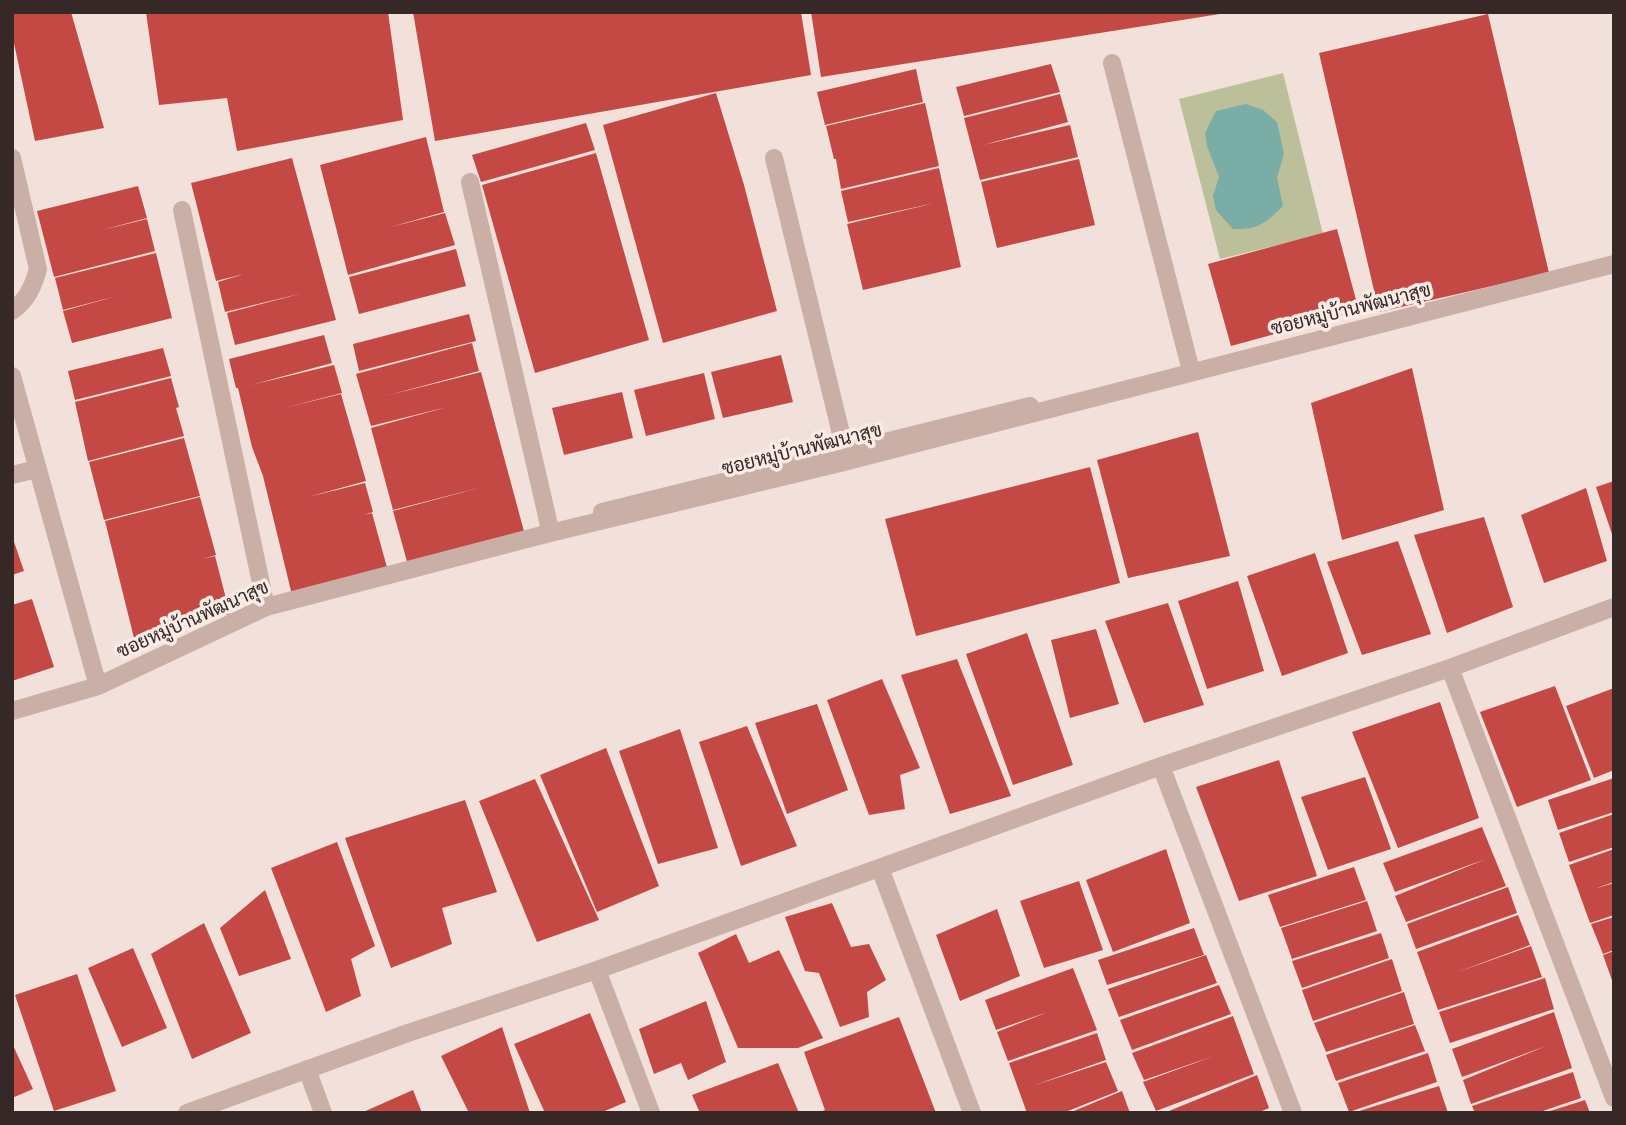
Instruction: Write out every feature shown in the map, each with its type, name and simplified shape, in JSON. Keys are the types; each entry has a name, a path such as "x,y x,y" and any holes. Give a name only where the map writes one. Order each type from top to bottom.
{"street":[{"path":"1112,63 1189,370"},
{"path":"12,158 38,270 33,287 25,300 12,311"},
{"path":"774,158 842,456"},
{"path":"470,182 548,530"},
{"path":"182,210 266,607"},
{"name":"ซอยหมู่บ้านพัฒนาสุข","path":"12,711 99,686 266,607 548,530 1614,264"},
{"path":"12,376 99,686"},
{"path":"12,475 37,469"},
{"path":"187,1113 597,970 1161,766 1450,668 1614,607"},
{"path":"1450,668 1614,1098"},
{"path":"1161,766 1293,1113"},
{"path":"880,869 972,1113"},
{"path":"597,970 651,1113"},
{"path":"307,1069 323,1113"}],"green space":[{"path":"1283,73 1323,234 1220,259 1179,99"}],"water":[{"path":"1246,104 1263,110 1277,122 1284,154 1277,178 1283,206 1261,224 1233,229 1216,210 1213,196 1219,177 1205,133 1216,111"}],"building":[{"path":"12,12 71,12 104,128 35,141 12,34"},
{"path":"146,12 388,12 403,120 237,151 227,98 159,105"},
{"path":"413,12 801,12 811,75 435,141"},
{"path":"811,12 1219,12 1220,14 821,77"},
{"path":"1488,14 1549,273 1379,312 1319,53"},
{"path":"1051,64 1060,92 964,116 956,87"},
{"path":"916,69 923,102 825,125 817,92"},
{"path":"716,93 744,185 777,311 663,343 603,125"},
{"path":"1060,94 1068,122 983,145 1070,125 1078,157 980,180 964,118"},
{"path":"925,103 939,166 841,189 826,126"},
{"path":"586,123 595,150 481,182 472,155"},
{"path":"426,137 444,212 387,228 445,213 455,245 348,275 320,165"},
{"path":"596,153 649,340 535,373 482,185"},
{"path":"292,158 336,320 235,345 227,313 303,293 225,312 218,282 244,274 216,281 191,183"},
{"path":"1079,159 1095,225 997,248 981,182"},
{"path":"939,168 961,267 863,290 847,224 935,203 848,222 841,191"},
{"path":"138,186 147,218 102,230 147,219 155,251 54,277 37,211"},
{"path":"1337,229 1359,311 1231,346 1208,264"},
{"path":"456,249 466,286 359,314 349,277"},
{"path":"156,253 172,318 72,343 63,311 117,296 63,310 55,278"},
{"path":"469,314 476,341 359,371 353,344"},
{"path":"324,335 332,363 251,385 334,365 342,393 284,408 341,394 366,481 308,497 365,483 373,512 363,515 372,513 388,571 292,595 263,476 252,447 229,359"},
{"path":"472,343 479,371 385,396 481,372 525,535 408,565 393,511 486,486 393,510 371,428 447,407 371,426 356,374"},
{"path":"163,348 171,376 75,400 68,371"},
{"path":"781,355 793,402 723,418 711,372"},
{"path":"1412,368 1444,510 1342,540 1311,403"},
{"path":"704,373 715,419 646,436 634,390"},
{"path":"171,378 184,436 88,461 75,402"},
{"path":"622,392 633,438 564,455 552,408"},
{"path":"1198,432 1230,556 1128,578 1097,460"},
{"path":"184,438 200,496 104,520 89,462"},
{"path":"1090,467 1120,583 916,636 885,519"},
{"path":"1614,481 1614,537 1613,537 1596,487"},
{"path":"1586,488 1607,561 1544,583 1521,515"},
{"path":"200,497 216,555 203,559 215,556 230,614 134,638 105,521"},
{"path":"1484,517 1513,607 1447,633 1414,535"},
{"path":"12,536 24,571 12,575"},
{"path":"1398,541 1431,634 1362,655 1327,562"},
{"path":"1315,553 1348,653 1282,676 1247,576"},
{"path":"1238,581 1264,671 1207,689 1178,601"},
{"path":"32,599 54,667 12,681 12,605"},
{"path":"1168,603 1204,705 1144,723 1105,621"},
{"path":"1096,629 1119,704 1070,718 1051,640"},
{"path":"1027,633 1073,765 1013,785 966,654"},
{"path":"957,659 1011,796 950,814 901,675"},
{"path":"882,679 920,768 900,775 905,809 869,815 827,700"},
{"path":"1555,686 1591,780 1517,807 1480,712"},
{"path":"1614,688 1614,770 1594,778 1566,706"},
{"path":"1440,702 1479,818 1398,848 1352,732"},
{"path":"817,704 848,790 787,814 755,723"},
{"path":"747,726 797,846 741,866 699,742"},
{"path":"680,729 718,848 658,864 619,751"},
{"path":"606,748 659,886 597,912 540,775"},
{"path":"1279,760 1317,876 1239,901 1196,787"},
{"path":"1365,777 1391,849 1328,870 1301,797"},
{"path":"1614,778 1614,812 1558,830 1548,800"},
{"path":"535,779 599,920 537,942 479,801"},
{"path":"465,800 497,892 442,908 452,944 391,968 345,838"},
{"path":"1614,814 1614,847 1569,862 1559,833"},
{"path":"1482,827 1506,886 1406,922 1395,896 1486,859 1395,892 1383,863"},
{"path":"337,842 375,946 351,959 361,996 326,1012 271,868"},
{"path":"1166,849 1190,923 1113,952 1086,880"},
{"path":"1614,849 1614,882 1594,889 1614,883 1614,915 1590,923 1569,865"},
{"path":"1354,867 1366,900 1280,927 1268,895"},
{"path":"1079,881 1103,950 1044,968 1020,901"},
{"path":"1508,887 1517,913 1416,949 1407,924"},
{"path":"265,890 291,959 239,976 220,928"},
{"path":"1367,901 1377,931 1292,959 1281,928"},
{"path":"832,903 851,947 869,944 886,980 867,992 869,1017 840,1027 819,973 805,971 785,917"},
{"path":"997,909 1020,976 960,1001 936,935"},
{"path":"1518,915 1530,945 1455,973 1531,946 1542,977 1438,1010 1417,952"},
{"path":"1614,917 1614,950 1603,954 1591,924"},
{"path":"204,923 251,1033 192,1059 151,954"},
{"path":"1194,928 1204,955 1107,985 1098,960"},
{"path":"1381,933 1389,958 1302,988 1292,961"},
{"path":"736,934 749,963 779,950 823,1038 798,1048 738,1048 698,953"},
{"path":"133,948 167,1028 122,1047 88,968"},
{"path":"1614,951 1614,983 1613,983 1603,955"},
{"path":"1206,955 1217,983 1119,1017 1108,989"},
{"path":"1392,959 1402,991 1313,1021 1302,990"},
{"path":"1073,968 1097,1030 1008,1061 997,1032 1048,1012 996,1030 985,1000"},
{"path":"77,974 116,1091 54,1111 15,995"},
{"path":"1545,978 1554,1009 1450,1043 1439,1012"},
{"path":"1219,985 1231,1014 1132,1050 1120,1020"},
{"path":"1404,992 1414,1024 1326,1052 1314,1023"},
{"path":"706,1001 726,1062 688,1080 681,1063 654,1074 639,1029"},
{"path":"1554,1012 1572,1068 1471,1104 1463,1080 1546,1046 1462,1077 1452,1049"},
{"path":"590,1013 626,1102 600,1113 545,1113 514,1044"},
{"path":"1233,1016 1254,1074 1156,1111 1143,1082 1214,1056 1144,1080 1132,1053"},
{"path":"899,1017 936,1113 817,1113 825,1110 804,1052"},
{"path":"1415,1025 1425,1051 1336,1081 1326,1055"},
{"path":"502,1027 530,1113 469,1113 441,1056"},
{"path":"1097,1033 1106,1060 1032,1086 1106,1062 1118,1091 1063,1113 1027,1113 1009,1063"},
{"path":"12,1043 33,1089 12,1098"},
{"path":"1428,1053 1437,1082 1349,1112 1338,1083"},
{"path":"778,1063 799,1113 700,1113 692,1095"},
{"path":"1573,1072 1581,1098 1537,1113 1475,1113 1472,1106"},
{"path":"1257,1075 1269,1108 1257,1113 1164,1113"},
{"path":"1439,1086 1448,1113 1356,1113 1356,1112"},
{"path":"413,1090 422,1113 361,1113"},
{"path":"1122,1091 1130,1113 1069,1113"},
{"path":"1585,1100 1590,1113 1547,1113 1547,1112"}]}
